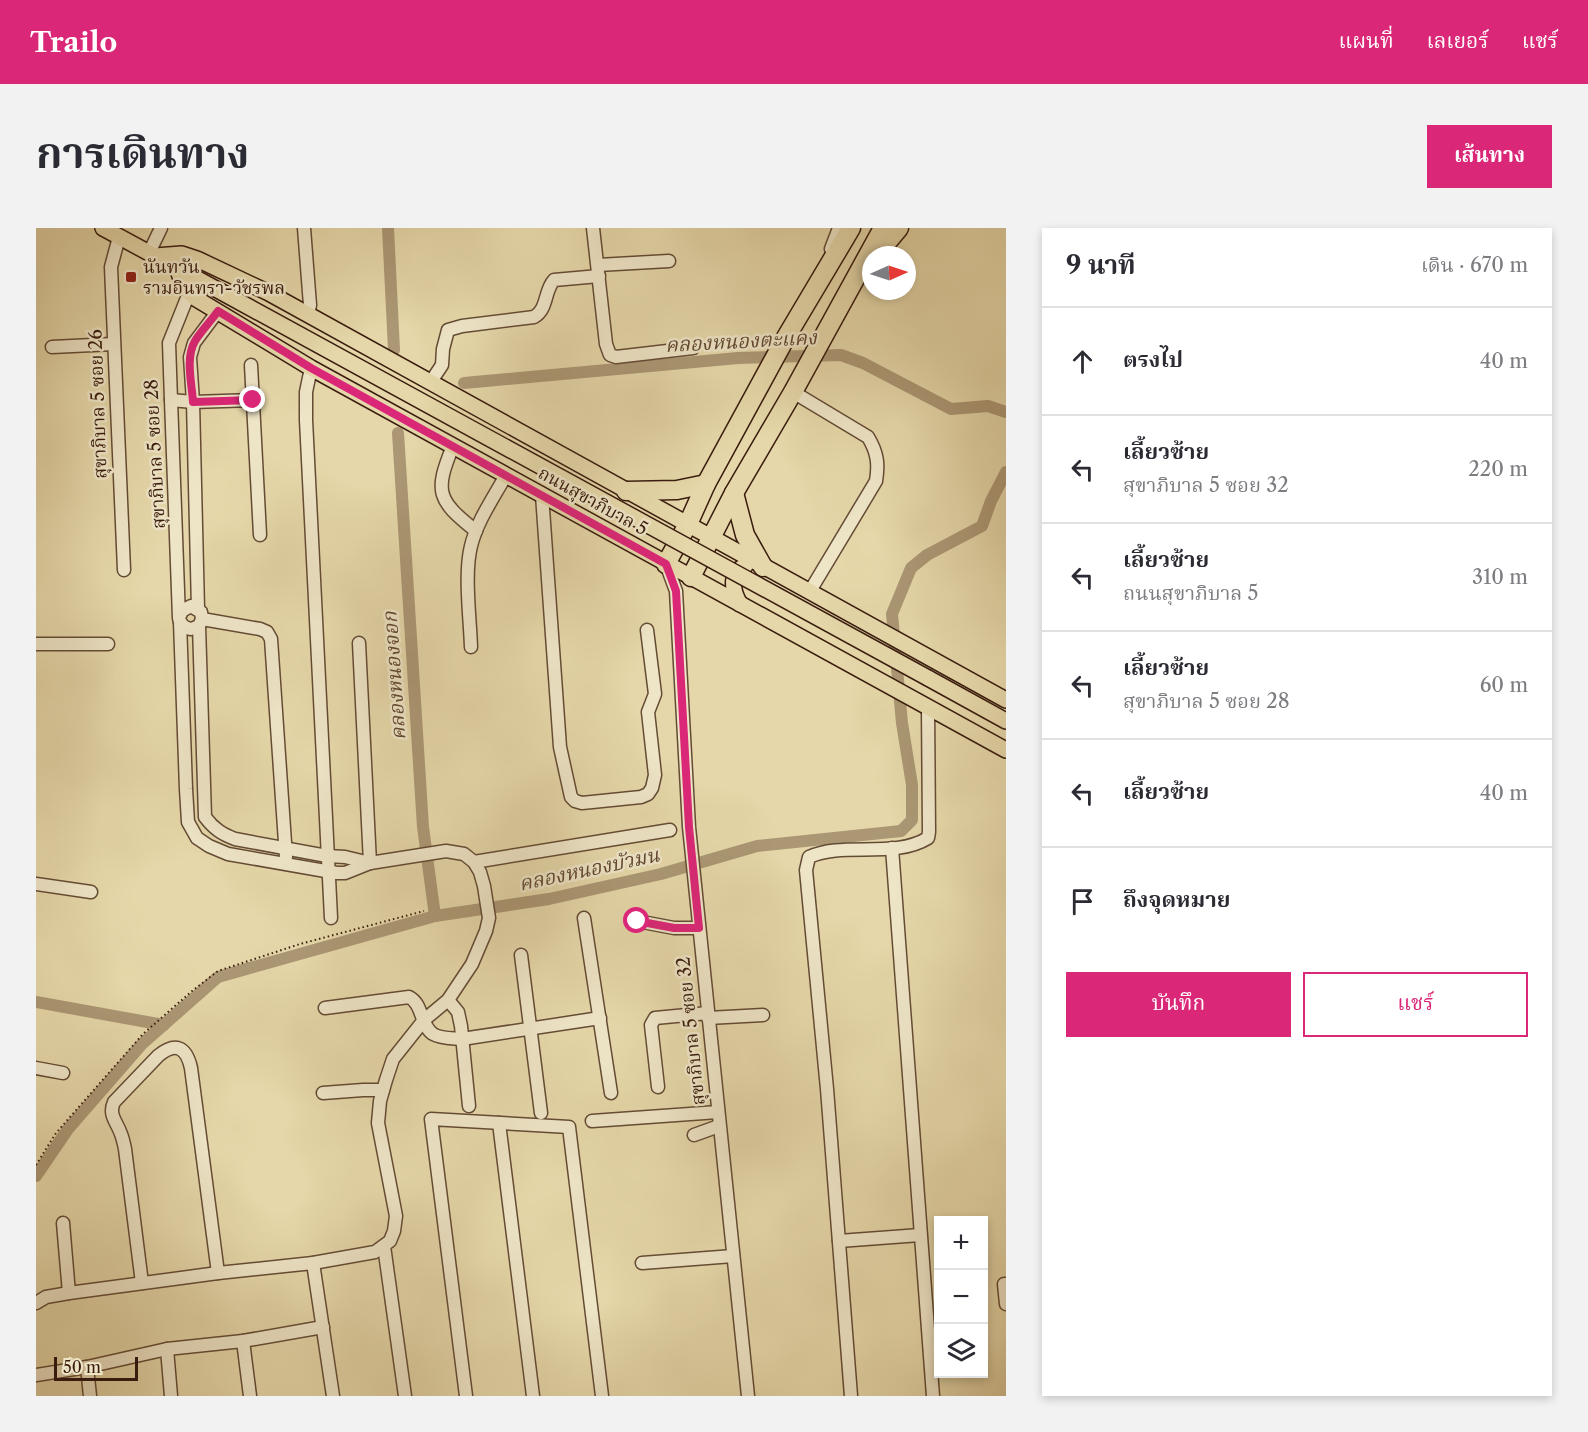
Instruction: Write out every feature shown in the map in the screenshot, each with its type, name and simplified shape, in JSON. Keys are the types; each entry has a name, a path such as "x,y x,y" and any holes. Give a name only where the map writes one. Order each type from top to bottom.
{"highway":[{"path":"666,564 737,426 851,228"},
{"path":"691,577 734,494 883,228"},
{"path":"884,246 899,228"},
{"path":"850,288 862,273"},
{"path":"737,426 764,441"},
{"path":"626,491 677,490 706,484"},
{"path":"734,494 745,535 760,565"}],"main road":[{"name":"ถนนสุขาภิบาล 5","path":"103,228 1006,721"},
{"name":"ถนนสุขาภิบาล 5","path":"152,254 182,254 269,293 1006,700"},
{"path":"177,268 189,293"},
{"name":"ถนนสุขาภิบาล 5","path":"189,293 311,368 1006,750"},
{"path":"609,532 617,531 629,519 631,507 626,491"},
{"path":"740,604 734,595 733,580 738,570 742,567 760,565"}],"street":[{"path":"152,254 161,228"},
{"path":"304,228 310,305 308,315"},
{"path":"593,228 606,344 610,355 616,357 693,348"},
{"path":"819,281 839,228"},
{"name":"สุขาภิบาล 5 ซอย 26","path":"119,237 111,267 124,570"},
{"path":"430,382 442,365 444,342 448,330 462,326 534,317 543,309 550,284 554,280 598,270 669,261"},
{"name":"สุขาภิบาล 5 ซอย 28","path":"189,293 169,343 188,822 197,838 228,855 345,873"},
{"name":"สุขาภิบาล 5 ซอย 28","path":"218,311 194,343 190,357 205,817 222,834 235,839 370,863"},
{"path":"52,347 113,344"},
{"path":"251,364 260,535"},
{"path":"311,368 306,392 306,420 331,918"},
{"path":"794,390 868,437 875,448 879,465 876,481 810,591"},
{"path":"171,400 193,402 253,400"},
{"path":"453,446 441,475 441,488 446,503 457,516 476,531"},
{"path":"471,648 468,562 476,531 506,475"},
{"path":"542,495 560,747 571,797 575,801 582,803 641,797 648,794 652,788 655,775 648,712 655,694 647,630"},
{"name":"สุขาภิบาล 5 ซอย 32","path":"666,564 676,591 692,855 748,1396"},
{"path":"676,591 691,577"},
{"path":"200,618 193,629 188,629 180,620 182,611 188,607 200,618 260,629 267,632 271,639 286,849 285,865"},
{"path":"359,643 370,863"},
{"path":"36,644 108,644"},
{"path":"851,1396 827,1089 806,870 809,857 820,852 892,848 925,840 929,835 928,707"},
{"path":"186,789 204,787"},
{"path":"474,862 670,830"},
{"path":"892,848 933,1396"},
{"path":"36,1303 46,1297 69,1293 313,1263 375,1252 390,1241 396,1216 378,1123 383,1090 393,1059 424,1020 448,1000 477,953 489,918 480,872 469,857 456,852 434,852 370,863 345,873 345,857"},
{"path":"36,884 91,892"},
{"path":"584,918 611,1093"},
{"path":"637,921 674,928 699,928"},
{"path":"521,955 541,1113"},
{"path":"325,1008 403,996 416,1002 433,1034 462,1039 600,1018"},
{"path":"448,1000 458,1012 469,1106"},
{"path":"658,1088 651,1025 655,1018 764,1015"},
{"path":"142,1283 125,1149 111,1108 158,1056 173,1047 184,1051 191,1068 218,1273"},
{"path":"36,1068 63,1072"},
{"path":"323,1093 383,1090"},
{"path":"592,1121 718,1112"},
{"path":"466,1396 431,1119 569,1127 603,1396"},
{"path":"500,1123 533,1396"},
{"path":"694,1135 719,1126"},
{"path":"63,1223 69,1293"},
{"path":"839,1241 920,1235"},
{"path":"384,1246 405,1396"},
{"path":"642,1263 733,1256"},
{"path":"313,1263 333,1396"},
{"path":"1006,1284 1004,1284 1006,1304"},
{"path":"36,1375 87,1367 167,1349 243,1341 323,1327"},
{"path":"243,1341 250,1396"},
{"path":"167,1349 171,1396"},
{"path":"87,1367 90,1396"}],"path":[{"path":"36,1165 56,1132 143,1034 218,971 300,944 424,911"}],"waterway":[{"path":"388,228 394,350"},
{"name":"คลองหนองตะแคง","path":"464,383 738,358 841,355 863,363 951,409 988,406 1006,412"},
{"name":"คลองหนองจอก","path":"398,433 423,827 435,916"},
{"name":"คลองหนองบัวมน","path":"36,1176 68,1129 142,1044 218,977 435,916 549,899 661,874 757,846 901,831 912,820 912,785 902,723 892,614 911,568 927,555 982,526 991,501 1006,472"},
{"path":"36,1002 164,1025"}],"place":[{"name":"นันทวัน รามอินทรา-วัชรพล","path":"131,277"}],"route":[{"path":"253,400 193,402 190,357 194,343 218,311 311,368 666,564 676,591 689,827 699,928 674,928 637,921"}]}
